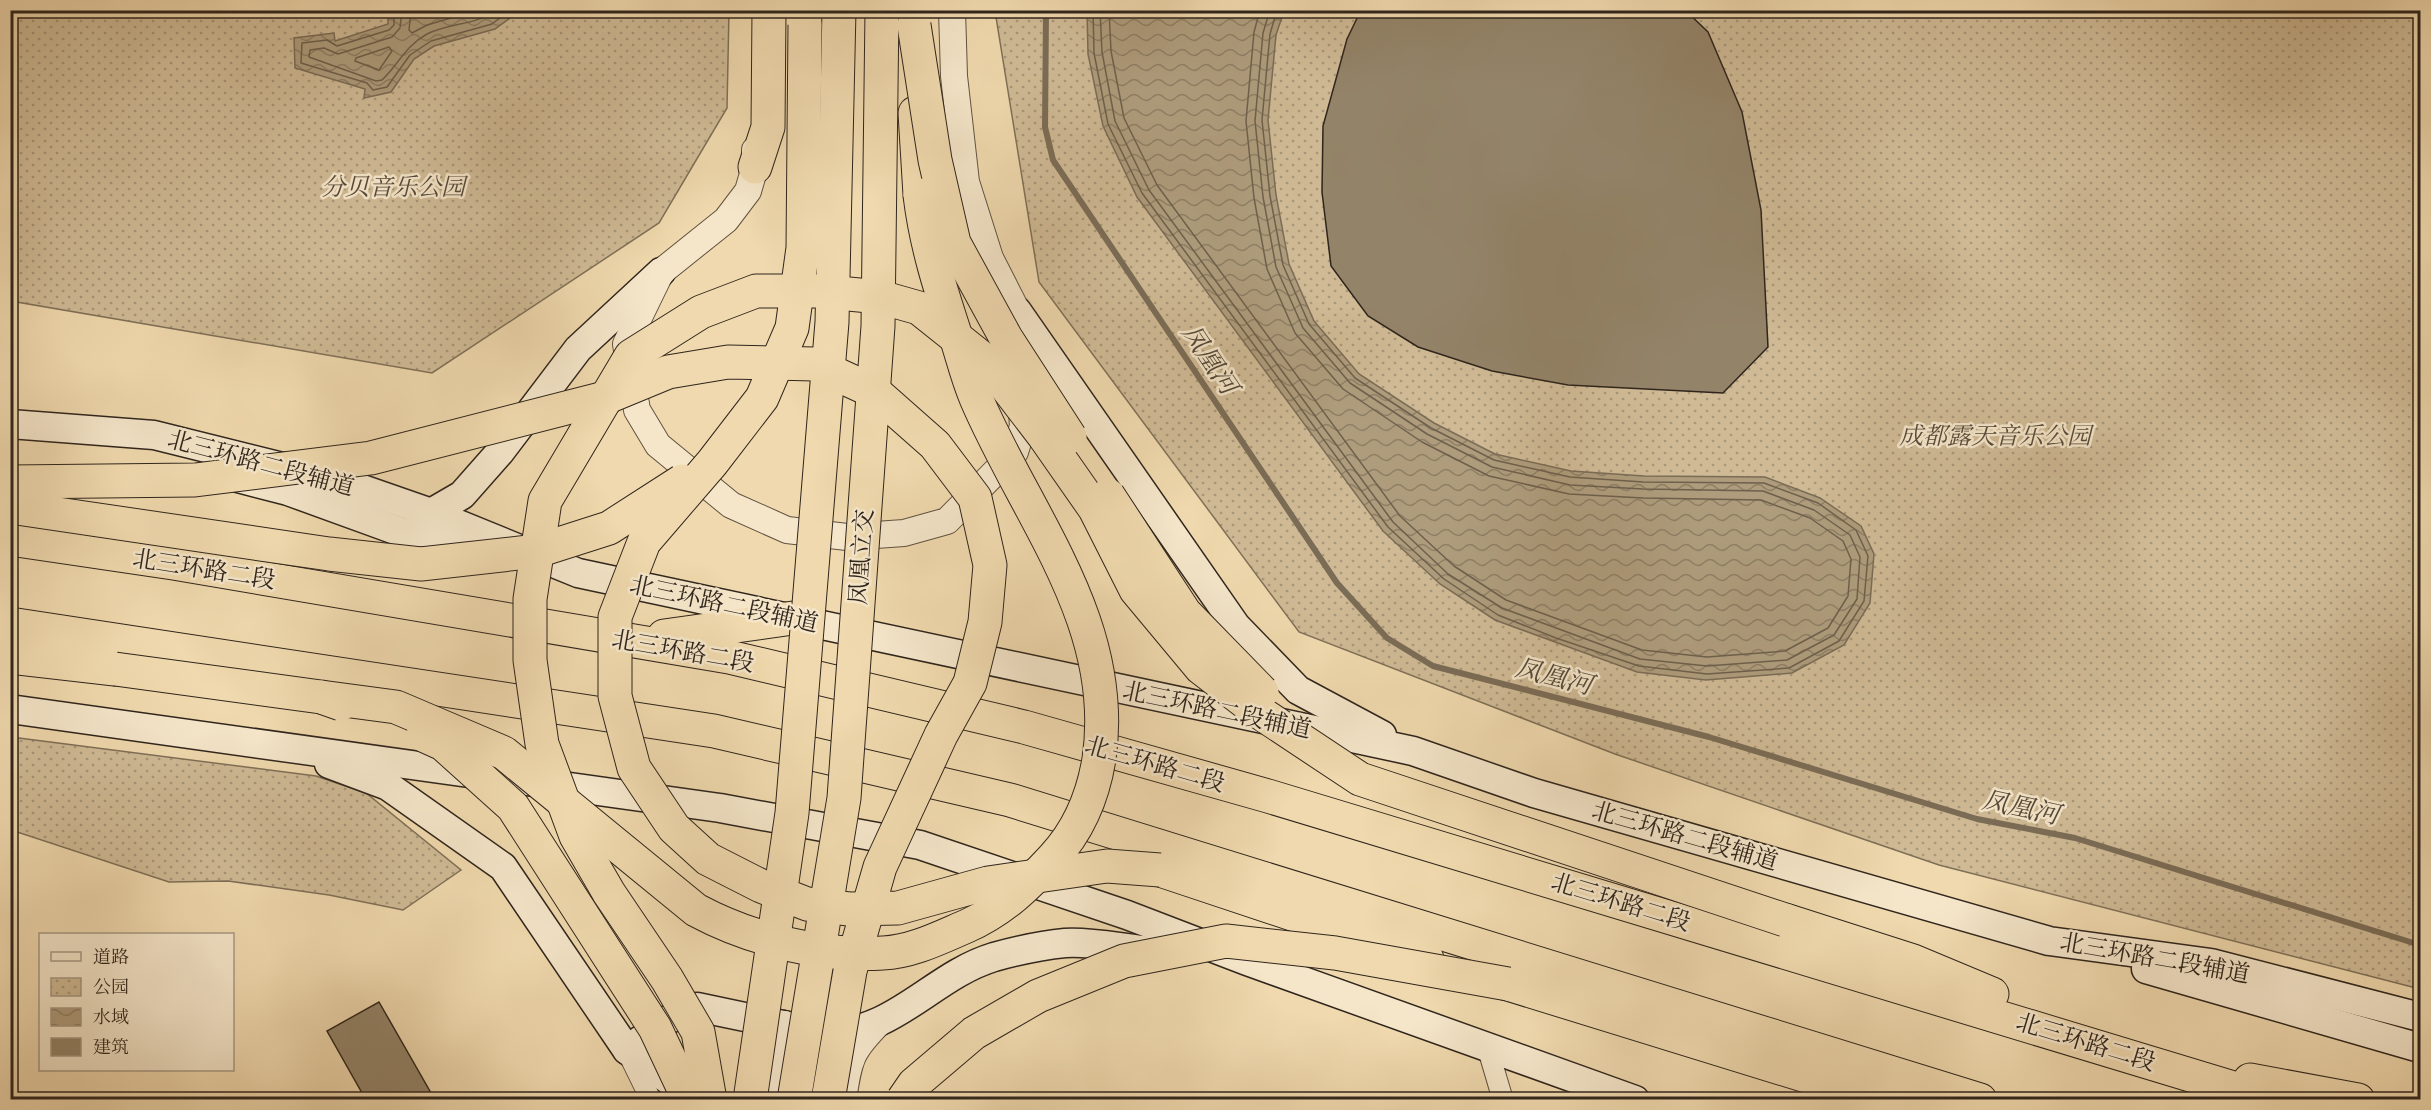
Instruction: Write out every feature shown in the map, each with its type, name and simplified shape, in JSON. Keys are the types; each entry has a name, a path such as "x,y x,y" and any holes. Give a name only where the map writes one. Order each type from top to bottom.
{"highway":[{"path":"755,167 768,127 769,10"},
{"name":"凤凰立交","path":"750,1100 792,813 832,322 839,10"},
{"name":"凤凰立交","path":"794,1100 844,798 878,326 882,10"},
{"path":"805,18 803,248 792,328 762,398 712,463 644,542 615,617 615,696 634,768 674,828 708,859 761,886 807,904 849,909 898,908 988,883 1107,866 1160,870 1551,998 1884,1100"},
{"path":"10,657 396,707 504,753 696,910 724,925 800,946 836,952 885,954 929,942 982,920 1018,896 1069,841 1094,789 1104,726 1098,663 1070,587 1038,517 976,398 925,238 920,195 914,84 914,18"},
{"path":"914,18 935,160 954,243 1006,338 1185,613 1240,672 1360,778"},
{"path":"710,1100 698,1032 667,979 609,893 576,836 542,744 530,660 530,598 545,501 631,356 701,312 756,291 817,291 880,297 920,308 988,363 1044,436 1095,509 1136,590 1201,668 1252,708 1360,778 1913,961 2154,1062 2358,1100"},
{"path":"10,482 195,480 371,458 605,398 668,372 728,362 814,364 875,392 935,445 975,498 990,564 985,622 970,683 936,745 880,867 850,971 828,1100"},
{"path":"10,507 328,554 421,564 537,551 609,528 712,463"},
{"name":"北三环路二段","path":"10,539 729,657 1024,727 1268,796 2154,1062 2273,1100"},
{"path":"632,641 793,618"},
{"path":"10,624 714,731 1010,800 1980,1100"},
{"path":"321,697 397,724 443,744 513,807 655,1028 689,1100"},
{"path":"903,1100 914,1084 974,1033 1038,996 1124,961 1215,943 1226,941 1335,954 1508,984"}],"main road":[{"path":"431,513 462,495 500,452 578,349 661,272"},
{"path":"1017,311 1236,626 1298,690 1413,751"},
{"path":"10,425 128,447 288,491 401,532 578,573"},
{"name":"北三环路二段辅道","path":"10,425 154,435 339,481 431,513 578,573 1413,751 1534,793 2049,940 2211,963 2421,1017"},
{"path":"10,709 720,808 920,845 1127,915 1247,961 1635,1100"},
{"path":"279,745 388,786 503,867 627,1050 694,1100"},
{"path":"2049,940 2421,1048"},
{"path":"627,1050 671,1018 698,1007 826,1034 848,1034 883,1022 952,978 992,958 1067,943 1247,961"},
{"path":"774,1100 784,1025"}],"street":[{"path":"754,10 755,167 748,191 726,220 661,272 626,344 637,410 658,445 731,505 787,531 847,537 904,532 947,521 1015,452 1023,426 1017,311 990,258 966,182 954,76 952,10"},
{"path":"846,1100 852,1061 861,1044 883,1022"},
{"path":"1486,1046 1503,1100"},
{"path":"627,1050 651,1100"}],"green space":[{"name":"分贝音乐公园","path":"10,11 729,11 727,108 659,223 432,373 11,301"},
{"name":"成都露天音乐公园","path":"995,11 2420,11 2420,989 1939,865 1615,754 1299,632 1039,282"},
{"path":"11,737 316,776 366,793 461,870 403,910 329,895 228,881 169,882 11,830"}],"water":[{"path":"388,10 520,11 495,29 434,46 414,59 391,92 364,98 365,89 295,68 294,38 334,33 335,41 388,24"},
{"path":"1087,11 1284,11 1276,35 1268,120 1276,195 1289,264 1314,321 1359,374 1434,423 1495,454 1571,471 1644,476 1765,477 1820,498 1861,526 1874,554 1870,603 1844,645 1792,673 1706,680 1637,672 1495,620 1440,584 1383,531 1137,197 1103,126 1088,54"}],"building":[{"path":"1361,10 1685,10 1708,32 1742,112 1761,210 1768,347 1723,393 1568,385 1492,371 1418,347 1368,316 1331,266 1322,192 1323,126 1347,39"},
{"path":"379,1002 435,1100 366,1100 327,1031"}],"waterway":[{"name":"凤凰河","path":"1046,10 1045,127 1053,160 1337,583 1387,638 1433,666 1709,737 1977,819 2075,838 2420,945"}]}
